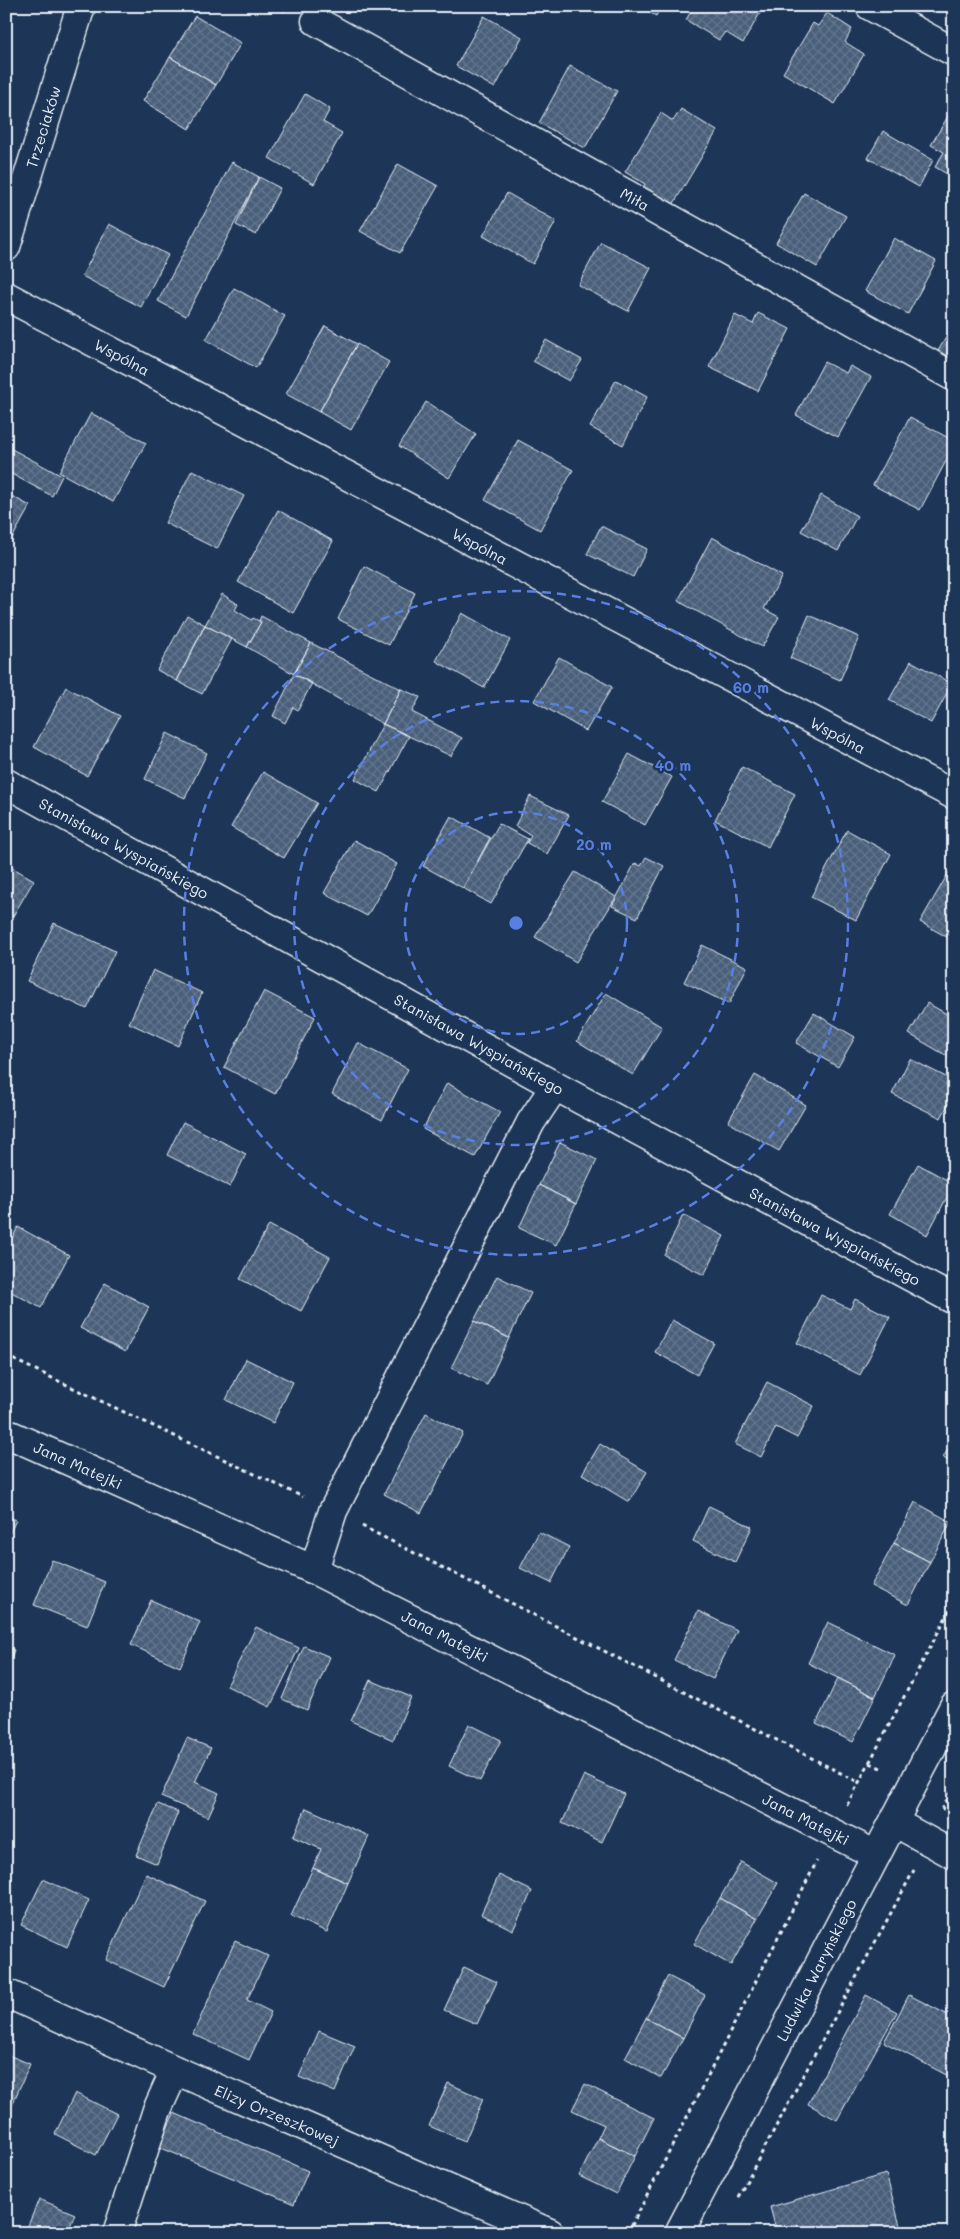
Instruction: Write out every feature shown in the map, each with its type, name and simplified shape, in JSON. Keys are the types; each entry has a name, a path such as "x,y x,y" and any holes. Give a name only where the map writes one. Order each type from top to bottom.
{"street":[{"name":"Trzeciaków","path":"6,247 81,6"},
{"path":"870,6 954,52"},
{"name":"Miła","path":"316,21 954,378"},
{"name":"Wspólna","path":"6,296 954,795"},
{"name":"Stanisława Wyspiańskiego","path":"6,784 554,1086 954,1300"},
{"path":"314,1570 333,1511 531,1122 554,1086"},
{"name":"Jana Matejki","path":"6,1433 314,1570 876,1856"},
{"name":"Ludwika Waryńskiego","path":"679,2233 954,1706"},
{"path":"894,1822 954,1855"},
{"name":"Elizy Orzeszkowej","path":"6,1993 175,2070 550,2233"},
{"path":"117,2233 156,2110 175,2070"}],"path":[{"path":"6,1356 333,1511 860,1782"},
{"path":"628,2233 832,1832 954,1602"},
{"path":"737,2199 929,1841 954,1786"}],"building":[{"path":"638,6 661,6 656,16"},
{"path":"694,6 764,6 743,43 725,32 719,40 686,20"},
{"path":"827,13 852,29 845,42 864,54 835,104 783,73 813,23 818,26"},
{"path":"195,16 241,43 216,85 170,57"},
{"path":"484,16 522,37 495,88 456,66"},
{"path":"170,57 216,85 189,129 143,101"},
{"path":"570,66 617,91 585,148 539,123"},
{"path":"305,94 330,109 323,122 342,133 314,184 269,158"},
{"path":"954,106 954,178 935,167 944,152 931,145"},
{"path":"681,109 717,131 670,210 641,192 645,184 625,172 661,113 673,121"},
{"path":"883,131 933,160 919,187 868,158"},
{"path":"232,162 259,177 186,316 158,301"},
{"path":"398,164 438,186 400,253 360,231"},
{"path":"259,177 280,188 256,235 236,225"},
{"path":"507,193 556,221 533,264 483,236"},
{"path":"804,193 846,216 817,267 776,243"},
{"path":"109,224 168,255 141,307 82,276"},
{"path":"894,238 936,261 908,314 865,291"},
{"path":"601,242 651,268 628,311 578,285"},
{"path":"234,288 285,316 256,368 206,340"},
{"path":"758,313 790,329 758,391 709,367 735,315 753,324"},
{"path":"954,324 954,367 935,356"},
{"path":"325,326 357,344 319,412 286,394"},
{"path":"546,340 582,360 569,381 533,361"},
{"path":"357,344 389,362 351,430 319,412"},
{"path":"824,362 846,373 850,366 871,377 838,437 796,415"},
{"path":"616,380 647,397 623,445 590,427"},
{"path":"426,402 476,434 449,478 399,446"},
{"path":"91,413 146,443 113,502 59,472"},
{"path":"910,417 954,441 954,446 920,510 873,485"},
{"path":"518,440 573,470 540,530 485,500"},
{"path":"6,446 62,476 52,496 6,471"},
{"path":"192,470 244,496 217,549 165,523"},
{"path":"6,493 30,506 10,542 6,540"},
{"path":"821,495 857,516 838,551 801,531"},
{"path":"278,510 333,541 293,613 238,582"},
{"path":"601,526 647,549 633,577 587,554"},
{"path":"712,537 782,576 764,609 779,617 762,647 678,601"},
{"path":"364,566 415,593 389,645 338,619"},
{"path":"222,594 238,604 235,610 252,620 253,618 261,622 247,647 205,625"},
{"path":"462,613 510,640 484,688 436,661"},
{"path":"187,615 205,625 177,681 157,670"},
{"path":"809,615 859,637 840,680 790,658"},
{"path":"261,616 311,643 294,674 247,647 261,622 259,621"},
{"path":"205,625 232,639 202,694 177,681"},
{"path":"311,643 401,689 383,724 294,674"},
{"path":"559,657 612,687 586,731 534,701"},
{"path":"911,661 952,684 931,723 889,700"},
{"path":"294,674 312,683 298,710 293,707 285,723 273,716"},
{"path":"66,687 120,716 87,776 34,747"},
{"path":"401,689 420,697 412,712 462,738 451,756 383,724"},
{"path":"383,724 409,736 379,792 355,779"},
{"path":"167,733 207,753 185,798 145,779"},
{"path":"629,754 672,777 645,825 602,802"},
{"path":"742,767 795,794 768,847 715,820"},
{"path":"263,772 317,803 284,858 231,827"},
{"path":"530,796 569,815 547,854 527,843 531,835 515,826"},
{"path":"451,816 490,838 463,888 423,866"},
{"path":"499,824 528,839 491,904 463,888"},
{"path":"847,830 891,854 856,920 811,897"},
{"path":"354,840 397,864 367,916 324,893"},
{"path":"646,857 664,866 637,918 612,906 635,863 641,866"},
{"path":"6,864 34,880 6,928"},
{"path":"575,872 616,897 576,962 535,937"},
{"path":"949,872 954,875 954,941 920,922"},
{"path":"54,923 115,951 87,1009 27,981"},
{"path":"702,945 747,967 729,1004 684,982"},
{"path":"153,970 202,993 178,1046 129,1023"},
{"path":"264,991 315,1017 275,1094 224,1067"},
{"path":"606,993 662,1027 633,1075 577,1041"},
{"path":"927,1003 954,1018 954,1060 909,1034"},
{"path":"814,1013 855,1037 838,1067 796,1043"},
{"path":"358,1043 408,1069 382,1120 332,1094"},
{"path":"910,1059 954,1081 954,1093 941,1118 892,1094"},
{"path":"755,1075 806,1105 779,1151 728,1122"},
{"path":"447,1083 500,1112 475,1157 423,1129"},
{"path":"183,1122 246,1154 230,1187 167,1155"},
{"path":"560,1142 597,1160 576,1204 539,1185"},
{"path":"918,1164 954,1184 927,1235 890,1214"},
{"path":"539,1185 576,1204 556,1245 519,1228"},
{"path":"683,1215 724,1236 704,1275 664,1255"},
{"path":"269,1225 330,1257 301,1311 240,1279"},
{"path":"18,1227 69,1255 41,1308 6,1289 6,1250"},
{"path":"497,1276 531,1293 509,1338 474,1321"},
{"path":"105,1283 149,1307 125,1352 80,1328"},
{"path":"821,1295 850,1309 855,1299 890,1317 860,1375 797,1343"},
{"path":"672,1320 714,1343 697,1375 655,1352"},
{"path":"474,1321 509,1338 487,1385 451,1368"},
{"path":"246,1359 293,1382 273,1423 226,1400"},
{"path":"767,1382 814,1406 797,1438 776,1427 761,1457 735,1444"},
{"path":"426,1413 463,1433 421,1513 384,1494"},
{"path":"954,1438 954,1463 943,1458"},
{"path":"600,1444 647,1472 629,1502 582,1474"},
{"path":"915,1502 951,1522 930,1562 894,1543"},
{"path":"709,1506 752,1527 735,1562 693,1541"},
{"path":"6,1515 16,1520 6,1541"},
{"path":"539,1532 569,1547 551,1583 520,1568"},
{"path":"894,1543 930,1562 908,1605 871,1586"},
{"path":"52,1560 105,1582 87,1626 34,1605"},
{"path":"151,1600 200,1622 180,1667 131,1645"},
{"path":"698,1611 737,1630 713,1679 674,1660"},
{"path":"828,1622 895,1655 875,1697 808,1663"},
{"path":"256,1627 299,1648 270,1707 227,1686"},
{"path":"304,1646 330,1657 307,1710 282,1699"},
{"path":"6,1647 14,1650 6,1671"},
{"path":"838,1678 875,1697 853,1742 816,1724"},
{"path":"370,1680 411,1697 393,1740 351,1721"},
{"path":"469,1724 501,1740 480,1781 449,1766"},
{"path":"187,1738 211,1748 195,1782 219,1793 208,1817 161,1797"},
{"path":"584,1775 624,1794 602,1842 562,1823"},
{"path":"158,1804 178,1812 157,1864 136,1855"},
{"path":"306,1808 369,1836 348,1883 313,1868 321,1849 293,1837"},
{"path":"741,1862 778,1883 757,1919 720,1898"},
{"path":"313,1868 348,1883 327,1932 291,1916"},
{"path":"146,1874 205,1901 164,1987 106,1960"},
{"path":"499,1875 532,1891 513,1930 481,1914"},
{"path":"43,1879 89,1900 67,1947 21,1925"},
{"path":"720,1898 757,1919 731,1965 694,1944"},
{"path":"235,1941 268,1956 247,2000 271,2012 249,2060 193,2034"},
{"path":"464,1967 497,1982 477,2024 444,2010"},
{"path":"668,1976 705,1995 683,2038 646,2018"},
{"path":"866,1995 897,2012 837,2120 808,2104"},
{"path":"909,1995 954,2018 954,2079 884,2042"},
{"path":"646,2018 683,2038 661,2078 625,2058"},
{"path":"319,2031 355,2046 335,2092 299,2077"},
{"path":"6,2054 30,2064 6,2119"},
{"path":"448,2083 483,2099 465,2141 429,2126"},
{"path":"585,2084 654,2118 635,2156 598,2138 604,2125 572,2110"},
{"path":"75,2093 117,2114 96,2155 55,2134"},
{"path":"174,2113 308,2171 294,2204 159,2147"},
{"path":"598,2138 635,2156 616,2194 579,2176"},
{"path":"886,2174 902,2233 777,2233 770,2207"},
{"path":"39,2199 75,2214 67,2233 25,2233"}]}
